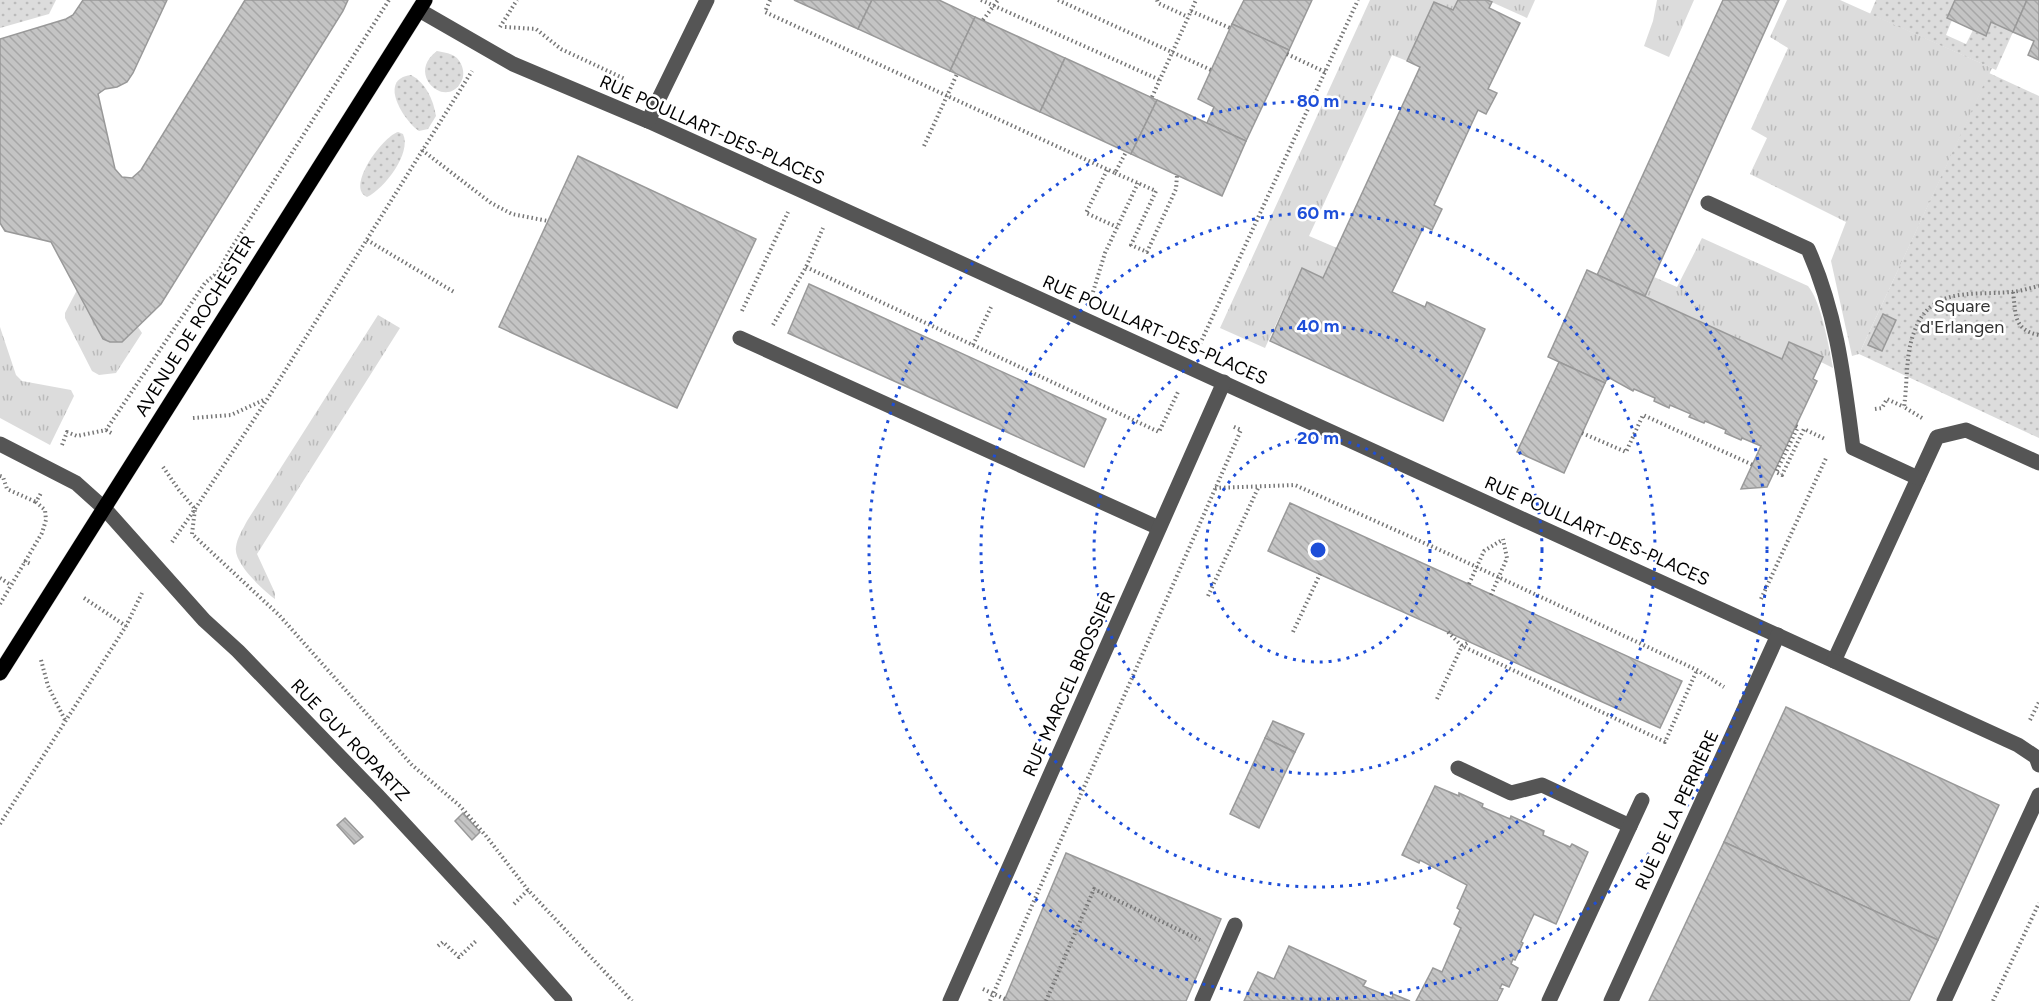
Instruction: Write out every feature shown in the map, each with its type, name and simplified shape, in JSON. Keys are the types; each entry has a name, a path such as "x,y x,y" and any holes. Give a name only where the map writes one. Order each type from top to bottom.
{"main road":[{"name":"AVENUE DE ROCHESTER","path":"0,673 422,5"}],"street":[{"path":"648,121 707,0"},
{"name":"RUE POULLART-DES-PLACES","path":"422,5 486,49 513,64 648,121 1751,622 2018,745 2036,757 2039,765"},
{"path":"1708,202 1808,249 1821,278 1835,328 1853,448 1918,478"},
{"path":"740,338 1159,528"},
{"name":"RUE MARCEL BROSSIER","path":"950,1001 1224,382"},
{"path":"1834,661 1937,437 1966,430 2039,464"},
{"name":"RUE GUY ROPARTZ","path":"0,444 76,483 105,509 204,620 238,651 378,796 565,1001"},
{"name":"RUE DE LA PERRIÈRE","path":"1611,1001 1778,635"},
{"path":"1458,768 1511,793 1542,785 1630,826"},
{"path":"1944,1001 2039,795"},
{"path":"1549,1001 1642,800"},
{"path":"1202,1001 1235,925"}],"path":[{"path":"106,430 205,283 217,272 389,0"},
{"path":"172,542 268,398 517,0"},
{"path":"770,0 765,12 1156,191 1131,246 1147,252 1176,189 1178,175"},
{"path":"981,0 1160,80"},
{"path":"983,20 998,0"},
{"path":"1058,0 1211,70"},
{"path":"1156,0 1188,17"},
{"path":"1152,98 1196,0"},
{"path":"1189,367 1358,0"},
{"path":"1191,11 1230,28"},
{"path":"1287,54 1325,72"},
{"path":"924,146 957,74"},
{"path":"422,150 491,203 512,214 548,220"},
{"path":"1115,173 1126,152"},
{"path":"1107,170 1086,213 1117,227"},
{"path":"1093,292 1105,253 1138,183"},
{"path":"741,314 788,212"},
{"path":"760,348 806,267 820,235"},
{"path":"367,240 454,292"},
{"path":"806,267 1159,432 1175,398"},
{"path":"1904,407 1910,344 1917,322 1928,307 1942,300 1968,293 2013,292 2039,286"},
{"path":"2013,292 2017,323 2028,333 2039,335"},
{"path":"973,345 993,302"},
{"path":"184,423 194,418 231,415 268,398"},
{"path":"1796,426 1798,427 1776,472 1782,476 1804,429 1834,443 1848,411 1882,408 1887,399 1921,416 1937,437"},
{"path":"1582,433 1626,452 1643,415 1753,465"},
{"path":"61,447 67,432 77,436 106,430 113,434"},
{"path":"990,1001 1241,430"},
{"path":"1751,622 1829,453"},
{"path":"163,467 195,509 192,534 279,615 412,765 460,806 528,890 632,1001"},
{"path":"0,476 3,477 7,489 36,502 45,510 46,520 42,533 0,604"},
{"path":"1215,488 1295,485 1697,670 1715,683"},
{"path":"1208,596 1259,486"},
{"path":"36,502 44,487"},
{"path":"1469,584 1484,551 1503,539 1507,558 1491,595"},
{"path":"24,561 31,564"},
{"path":"1293,632 1320,574"},
{"path":"0,578 10,585"},
{"path":"0,824 126,626 142,592"},
{"path":"84,598 126,626"},
{"path":"40,610 41,661 48,686 65,720"},
{"path":"1448,632 1462,646 1665,742 1697,670"},
{"path":"1437,699 1462,646 1469,642"},
{"path":"1046,1001 1094,889 1203,942"},
{"path":"1993,1001 2039,903"}],"green space":[{"path":"0,0 56,0 49,14 0,28"},
{"path":"1370,0 1458,0 1453,10 1407,61 1392,55 1309,236 1337,248 1323,278 1302,268 1265,348 1220,328"},
{"path":"1487,0 1535,0 1527,18"},
{"path":"1657,0 1694,0 1669,57 1644,46 1653,21"},
{"path":"1787,0 1840,0 1992,68 1859,354 1852,356 1831,261 1846,222 1750,174 1767,138 1751,129 1788,48 1770,37"},
{"path":"1876,0 1955,0 1947,18 1952,20 1946,35 1966,44 1973,30 1986,36 1991,22 2013,32 1996,70 1870,14"},
{"path":"437,51 454,56 461,64 463,78 454,90 438,91 431,86 427,78 425,69 428,60"},
{"name":"Square d'Erlangen","path":"1989,73 2039,96 2039,438 1859,354"},
{"path":"411,75 425,87 433,104 436,116 428,129 419,131 413,126 397,101 396,84 401,78"},
{"path":"398,132 403,134 405,142 400,160 388,179 367,197 361,192 360,184 368,163 383,143"},
{"path":"1702,238 1808,286 1821,313 1833,368 1821,362 1823,357 1790,342 1782,359 1645,296 1654,277 1677,287"},
{"path":"77,290 103,339 110,342 122,342 138,327 142,333 116,373 99,375 92,371 65,318 65,313"},
{"path":"378,315 400,328 257,554 275,593 275,599 257,583 239,561 236,553 238,540 247,521"},
{"path":"0,327 16,375 22,381 71,390 74,396 50,445 0,418"}],"building":[{"path":"83,0 167,0 127,82 105,89 98,94 115,169 122,177 132,178 141,170 245,0 348,0 161,304 122,342 110,342 103,339 51,242 5,231 0,223 0,39 66,19 73,15"},
{"path":"794,0 872,0 858,29"},
{"path":"872,0 939,0 975,17 950,71 858,29"},
{"path":"1244,0 1312,0 1289,50 1232,24"},
{"path":"1458,0 1487,0 1492,2 1489,8 1520,23 1488,89 1497,93 1486,114 1478,110 1434,205 1442,209 1432,230 1424,226 1392,292 1425,307 1427,302 1485,329 1443,421 1270,341 1302,268 1323,278 1420,67 1407,61 1434,2 1453,10"},
{"path":"1723,0 1779,0 1645,296 1597,275"},
{"path":"1955,0 2027,0 2013,32 1991,22 1986,36 1947,18"},
{"path":"2027,0 2039,0 2039,60 2028,55 2034,41 2013,32"},
{"path":"975,17 1065,58 1040,112 950,71"},
{"path":"1232,24 1289,50 1246,141 1207,123 1214,107 1198,99"},
{"path":"1065,58 1157,100 1131,154 1040,112"},
{"path":"1157,100 1246,141 1222,196 1131,154"},
{"path":"578,156 756,239 677,408 499,327"},
{"path":"1587,270 1782,359 1789,342 1823,357 1813,379 1817,381 1767,487 1741,489 1761,446 1725,433 1726,430 1705,421 1704,423 1689,417 1691,414 1670,405 1669,408 1654,401 1655,398 1634,389 1633,391 1608,377 1605,383 1548,357"},
{"path":"809,284 1106,419 1084,467 788,333"},
{"path":"1883,314 1896,320 1882,351 1868,345"},
{"path":"1559,362 1605,383 1564,473 1517,452"},
{"path":"1290,503 1682,681 1660,728 1268,551"},
{"path":"1786,707 1999,805 1938,940 1724,842"},
{"path":"1273,721 1304,734 1295,752 1265,738"},
{"path":"1265,738 1295,752 1259,828 1230,814"},
{"path":"1435,786 1459,796 1459,793 1483,804 1482,807 1510,819 1511,816 1544,831 1543,835 1570,847 1572,844 1588,852 1556,924 1534,914 1521,942 1523,943 1511,964 1518,968 1509,987 1502,984 1500,988 1503,989 1497,1001 1416,1001 1433,968 1442,972 1461,928 1454,924 1460,910 1457,908 1467,885 1420,860 1419,863 1402,855"},
{"path":"463,813 480,832 472,840 455,821"},
{"path":"345,818 363,837 354,844 337,825"},
{"path":"1724,842 1938,940 1909,1001 1649,1001"},
{"path":"1066,853 1221,919 1186,1001 1004,1001"},
{"path":"1289,946 1366,981 1363,986 1392,998 1393,994 1410,1001 1244,1001 1258,972 1274,979"}]}
